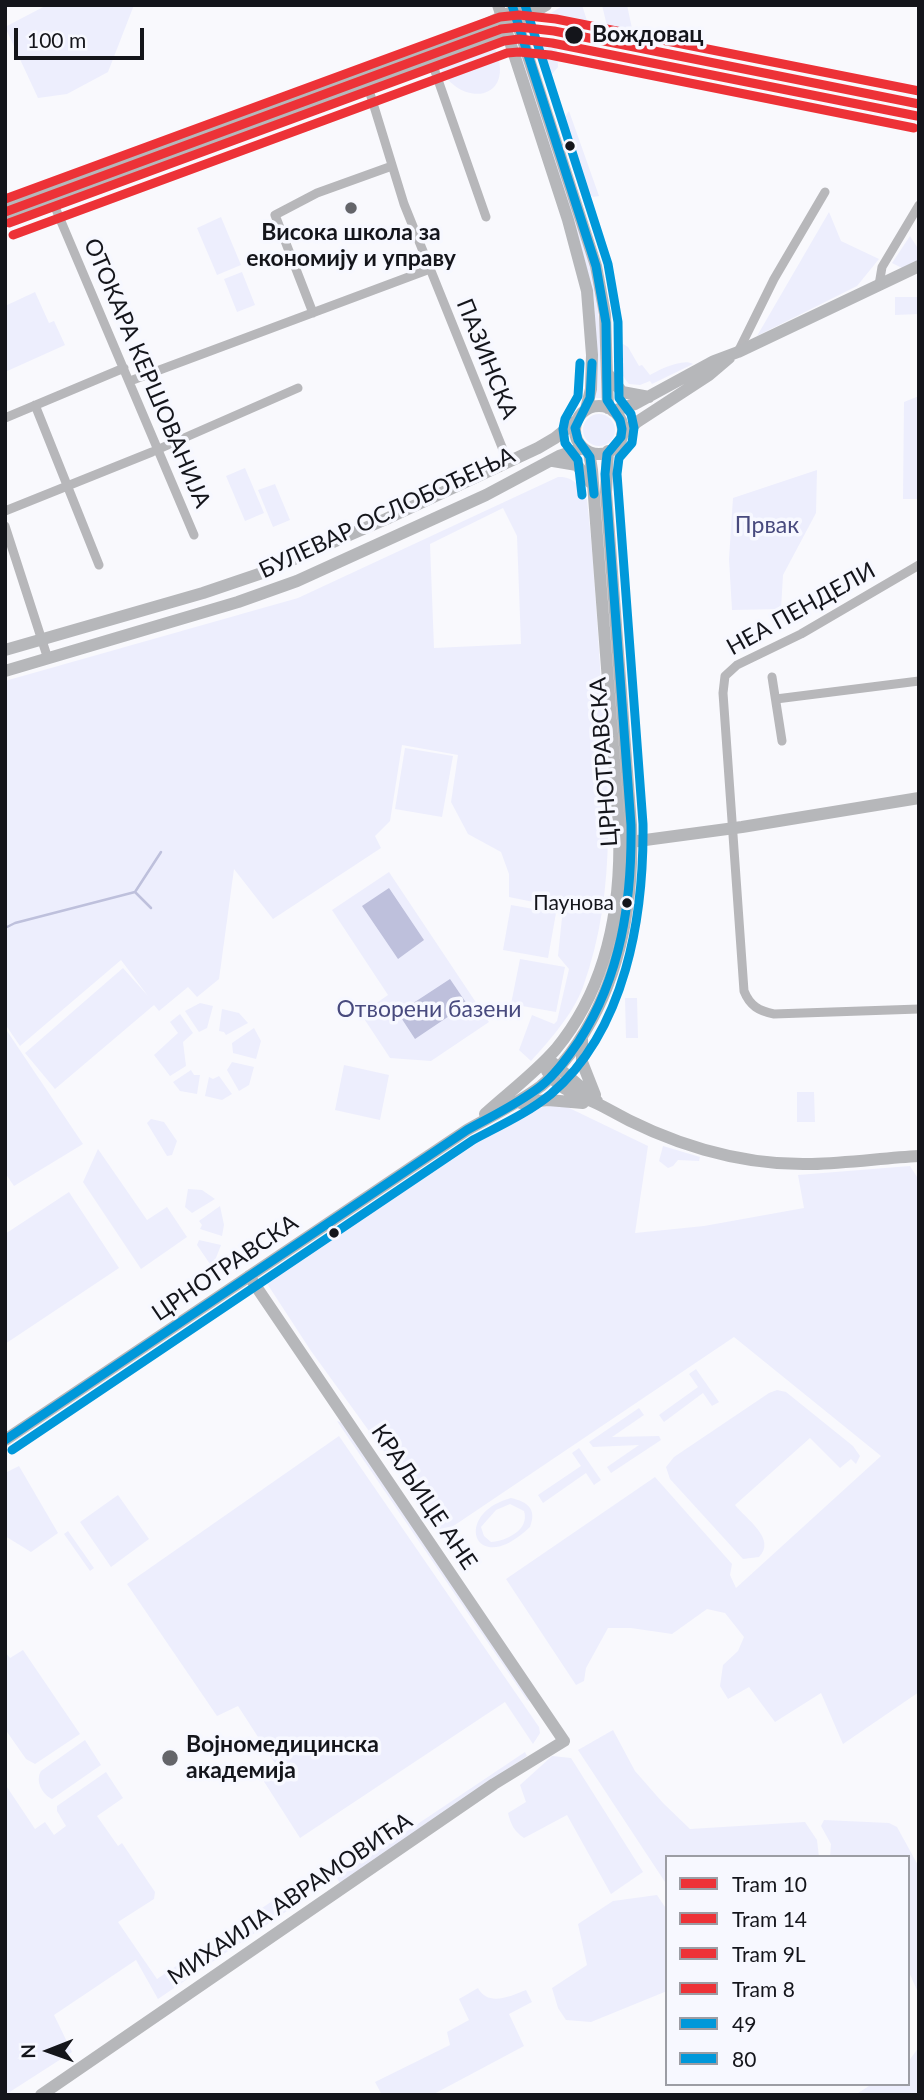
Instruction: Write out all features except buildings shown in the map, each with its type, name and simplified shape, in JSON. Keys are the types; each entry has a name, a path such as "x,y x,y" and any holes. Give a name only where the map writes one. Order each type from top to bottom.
{"main road":[{"path":"6,205 49,193 364,76 511,14 545,5"},
{"path":"364,76 430,57 511,14"},
{"path":"511,14 596,266 605,314 606,372 611,410 620,420 622,435"},
{"path":"511,14 587,291 593,350 592,383 586,410"},
{"path":"735,354 709,375 637,422 608,452 597,454 586,450 576,437 576,421 586,410 596,406 611,410 626,408 714,361 735,354 919,266"},
{"path":"606,372 622,392 650,397"},
{"name":"БУЛЕВАР ОСЛОБОЂЕЊА","path":"5,650 232,583 321,548 547,443 576,421"},
{"name":"БУЛЕВАР ОСЛОБОЂЕЊА","path":"5,671 238,603 330,568 486,495 549,461 586,450"},
{"name":"ЦРНОТРАВСКА","path":"5,1440 467,1130 510,1106 555,1073 582,1038 601,1002 621,941 631,890 593,486 586,450"},
{"name":"ЦРНОТРАВСКА","path":"467,1130 545,1061 582,1013 600,970 617,905 625,842 605,474 608,452"},
{"path":"549,461 565,461 577,465 593,486"},
{"path":"406,510 415,528"},
{"path":"321,548 330,568"},
{"path":"625,842 919,798"},
{"path":"582,1038 582,1062 601,1105"},
{"path":"545,1061 566,1091 601,1105 631,1123 658,1135 745,1159 811,1164 919,1156"},
{"path":"510,1106 548,1100 601,1105"},
{"name":"КРАЉИЦЕ АНЕ","path":"249,1276 564,1741"},
{"name":"МИХАИЛА АВРАМОВИЋА","path":"41,2095 494,1784 564,1741"}],"street":[{"path":"430,57 486,217"},
{"name":"ПАЗИНСКА","path":"364,76 404,204 508,462"},
{"path":"313,313 275,215 317,193 392,166"},
{"path":"735,354 774,279 825,192"},
{"name":"ОТОКАРА КЕРШОВАНИЈА","path":"49,193 194,535"},
{"path":"879,285 883,267 919,205"},
{"path":"130,381 430,269"},
{"path":"5,418 124,368"},
{"path":"5,511 159,449 298,388"},
{"path":"35,405 99,565"},
{"path":"5,526 48,659"},
{"name":"НЕА ПЕНДЕЛИ","path":"732,828 723,692 727,674 737,665 801,634 919,565"},
{"path":"772,677 782,741"},
{"path":"776,699 919,681"},
{"path":"732,828 744,991 752,1005 763,1012 774,1014 919,1009"}],"green space":[{"path":"47,5 134,5 108,72 67,94 38,98 5,27"},
{"path":"564,5 582,5 588,24 547,18 546,16"},
{"path":"602,5 627,5 633,33 607,26"},
{"path":"553,45 557,51 558,67 552,74 546,74 535,46"},
{"path":"487,49 496,50 500,68 498,81 491,90 481,94 458,88 447,79 439,65"},
{"path":"521,52 591,263 598,314 602,398 594,398 597,360 594,299 582,250 518,53"},
{"path":"569,111 599,196 593,197 589,194 564,118"},
{"path":"829,212 841,241 879,259 857,286 757,336"},
{"path":"221,217 241,265 217,275 197,228"},
{"path":"910,236 919,250 919,262 904,269 892,263"},
{"path":"242,272 255,305 237,312 224,279"},
{"path":"35,292 49,323 54,321 65,345 5,372 5,306"},
{"path":"895,297 919,297 919,314 895,315"},
{"path":"623,344 628,347 639,366 642,365 650,375 677,364 693,364 652,384 650,381 640,385 629,384 620,366 620,346"},
{"path":"919,396 919,499 903,499 904,402"},
{"path":"599,414 610,419 615,430 610,441 599,446 588,441 583,430 588,419"},
{"path":"245,468 264,513 245,521 226,476"},
{"name":"Првак","path":"817,470 816,513 783,575 781,609 732,610 729,559 733,498"},
{"path":"558,477 572,480 582,491 587,500 593,568 606,758 608,835 602,912 594,950 579,997 560,1026 531,1061 519,1050 532,1015 554,1024 557,1021 569,969 558,956 563,908 509,897 509,874 501,852 468,834 451,802 458,755 402,745 390,821 375,836 381,848 273,919 234,869 219,979 197,997 188,987 159,1011 154,1005 55,1089 25,1053 123,968 148,996 121,960 20,1046 5,1024 5,681 298,598","holes":["503,508 517,536 521,644 434,648 430,544"]},
{"path":"275,484 290,520 273,527 258,490"},
{"path":"405,748 453,756 442,817 395,809"},
{"name":"Отворени базени","path":"389,872 489,1022 431,1061 390,1058 361,1014 388,995 332,910"},
{"path":"511,905 556,913 548,958 503,950"},
{"path":"520,959 565,967 556,1012 511,1004"},
{"path":"625,998 637,998 638,1038 626,1038"},
{"path":"200,1003 213,1006 207,1028 199,1032 185,1011"},
{"path":"222,1009 239,1013 248,1023 226,1035 219,1031"},
{"path":"180,1014 193,1033 183,1042 186,1066 170,1076 154,1055 178,1033 170,1022"},
{"path":"5,1028 83,1144 14,1186 5,1173"},
{"path":"254,1028 261,1041 256,1059 233,1053 232,1043"},
{"path":"232,1062 254,1067 249,1085 239,1091 227,1070"},
{"path":"344,1065 389,1075 380,1120 335,1110"},
{"path":"191,1070 194,1075 200,1075 197,1094 180,1091 173,1082"},
{"path":"219,1076 232,1094 222,1100 205,1096 209,1077 213,1079"},
{"path":"797,1092 814,1092 815,1122 797,1122"},
{"path":"563,1105 648,1146 635,1233 704,1226 804,1208 798,1175 910,1166 919,1180 919,1692 843,1744 821,1693 775,1722 749,1687 728,1699 720,1686 723,1665 738,1651 744,1637 725,1613 707,1609 672,1634 631,1628 608,1628 586,1668 584,1681 576,1685 506,1579 655,1477 732,1564 730,1575 736,1588 881,1456 734,1337 443,1533 311,1351 266,1282 515,1117 541,1107"},
{"path":"151,1119 164,1122 177,1141 172,1155 167,1156 147,1123"},
{"path":"663,1146 700,1157 699,1161 678,1160 668,1168 659,1161"},
{"path":"98,1149 147,1220 167,1207 187,1237 141,1269 83,1182"},
{"path":"188,1189 202,1190 215,1199 192,1213 185,1207"},
{"path":"69,1192 119,1268 5,1344 5,1234"},
{"path":"220,1206 224,1225 222,1236 200,1229 202,1225 199,1221"},
{"path":"199,1240 221,1245 216,1258 210,1264 197,1245"},
{"path":"696,1369 719,1402 712,1406 703,1393 664,1422 659,1415 698,1387 689,1374"},
{"path":"777,1390 786,1392 853,1446 860,1456 856,1464 851,1459 840,1468 810,1438 735,1505 758,1529 764,1543 764,1550 759,1557 743,1559 670,1479 666,1467 674,1457"},
{"path":"639,1408 644,1415 612,1437 659,1436 661,1440 611,1473 607,1467 639,1445 593,1447 589,1442"},
{"path":"337,1421 343,1423 531,1701 527,1700"},
{"path":"339,1436 539,1727 540,1733 533,1744 505,1702 300,1838 263,1780 278,1768 238,1706 217,1716 127,1584"},
{"path":"579,1448 601,1480 594,1485 586,1473 543,1503 538,1495 581,1466 572,1453"},
{"path":"19,1466 58,1533 31,1552 5,1536 5,1473"},
{"path":"118,1495 149,1539 111,1567 80,1522"},
{"path":"511,1498 526,1504 532,1511 530,1527 511,1542 495,1547 484,1545 477,1538 476,1528 481,1517 492,1506","holes":["510,1504 524,1511 523,1524 515,1533 491,1542 484,1536 481,1527 496,1510"]},
{"path":"68,1531 94,1568 90,1571 64,1534"},
{"path":"23,1650 80,1734 35,1764 26,1759 5,1729 5,1652 10,1658"},
{"path":"613,1730 635,1771 690,1829 805,1822 817,1840 819,1855 665,1855 665,1882 578,1750"},
{"path":"85,1740 101,1765 52,1799 40,1787 41,1771"},
{"path":"525,1752 527,1756 340,1883 337,1878"},
{"path":"552,1756 571,1758 643,1872 611,1894 567,1815 524,1838 512,1824 508,1813 526,1802 520,1785"},
{"path":"106,1772 123,1798 97,1816 118,1846 122,1843 155,1892 154,1899 118,1922 157,1979 296,1885 306,1898 158,1999 136,1960 54,2015 72,2052 5,2095 5,1784 35,1829 45,1822 54,1835 66,1826 57,1806"},
{"path":"824,1820 889,1823 897,1827 919,1867 919,2022 917,1990 910,1974 910,1855 830,1855 831,1844 821,1826"},
{"path":"657,1895 665,1907 665,1992 591,2022 566,2020 558,2008 552,1988 587,1965 578,1924 613,1901"},
{"path":"478,1988 482,1994 494,1999 526,1990 532,2002 509,2014 524,2046 432,2095 382,2095 375,2082 450,2045 447,2032 469,2020 459,1999"},
{"path":"919,2047 919,2095 855,2095 869,2086 910,2086 910,2059"}],"water":[{"path":"389,888 424,940 398,959 362,906"},
{"path":"450,979 467,1004 415,1039 398,1013"}],"waterway":[{"path":"5,928 15,923 135,892 161,852"},
{"path":"135,892 151,908"}],"tram line":[{"name":"9L","path":"5,199 500,17 519,15 556,19 919,91"},
{"name":"10","path":"5,212 501,29 519,27 554,31 919,104"},
{"name":"14","path":"9,223 504,41 519,39 552,43 917,116"},
{"name":"8","path":"13,235 507,53 550,55 914,128"}],"transit line":[{"name":"49","path":"5,1440 467,1130 541,1086 557,1071 579,1041 605,991 621,937 631,853 605,474 607,454 621,437 622,429 620,420 607,400 606,323 596,266 512,5"},
{"name":"80","path":"12,1450 473,1140 513,1119 551,1094 577,1068 597,1038 626,970 640,896 643,824 617,474 619,458 632,443 634,428 631,414 619,398 618,322 608,264 525,5"},
{"name":"80","path":"580,363 578,396 565,419 563,429 565,443 578,460 582,495"},
{"name":"49","path":"592,363 590,398 575,428 578,440 590,457 594,494"}],"place":[{"name":"Вождовац","path":"574,35"},
{"name":"Висока школа за економију и управу","path":"351,208"},
{"name":"Паунова","path":"627,903"},
{"name":"Војномедицинска академија","path":"170,1758"}]}
